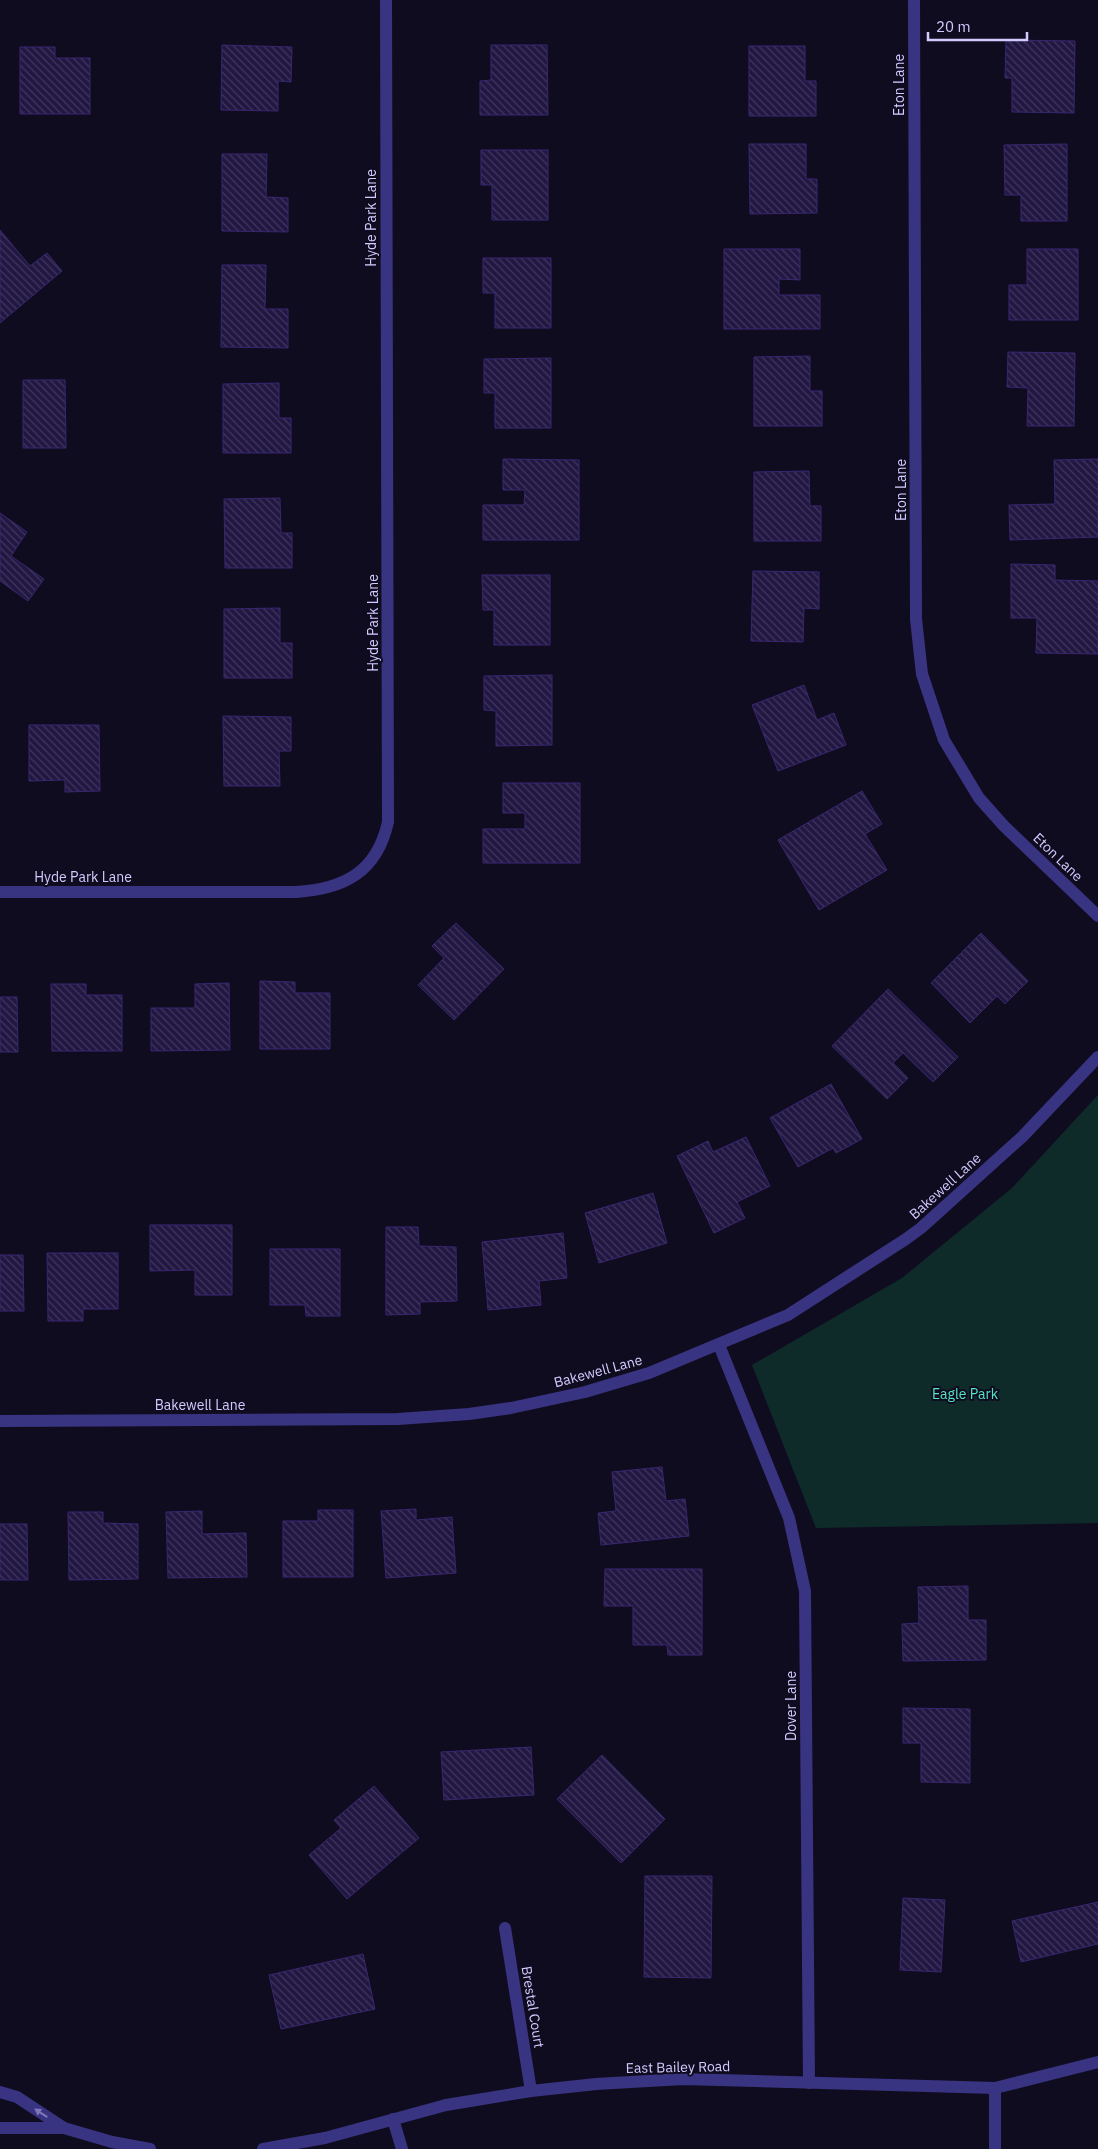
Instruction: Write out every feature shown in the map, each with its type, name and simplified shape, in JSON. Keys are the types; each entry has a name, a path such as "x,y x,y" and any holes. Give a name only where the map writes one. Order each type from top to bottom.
{"street":[{"name":"Hyde Park Lane","path":"0,892 296,892 320,890 340,884 360,871 374,858 384,841 388,822 386,0"},
{"name":"Eton Lane","path":"914,0 916,619 922,674 944,740 980,798 1004,826 1098,916"},
{"name":"Bakewell Lane","path":"0,1421 398,1419 468,1414 511,1408 585,1392 649,1373 788,1315 881,1256 921,1228 1023,1136 1098,1057"},
{"name":"Dover Lane","path":"718,1344 789,1518 805,1591 809,2083"},
{"name":"Brestal Court","path":"505,1928 531,2091"},
{"name":"East Bailey Road","path":"263,2149 325,2138 446,2105 531,2091 596,2084 683,2079 995,2088 1098,2062"},
{"path":"995,2088 995,2149"},
{"path":"0,2092 17,2097 64,2128"},
{"path":"393,2119 402,2149"},
{"path":"0,2128 64,2128 112,2142 150,2149"}],"green space":[{"name":"Eagle Park","path":"1098,1095 1098,1523 816,1528 752,1365 902,1278 1012,1188"}],"building":[{"path":"1006,40 1075,41 1074,113 1012,112 1012,78 1005,78"},
{"path":"222,45 292,47 291,82 278,81 278,111 221,110"},
{"path":"491,45 547,45 548,115 480,115 480,81 491,80"},
{"path":"749,46 805,46 805,81 816,81 816,116 749,116"},
{"path":"20,47 55,47 55,58 90,58 90,114 20,114"},
{"path":"749,144 806,144 806,179 817,179 817,213 750,214"},
{"path":"1067,144 1067,221 1021,221 1021,195 1005,195 1004,145"},
{"path":"481,150 548,150 548,220 492,220 492,185 481,185"},
{"path":"222,154 267,154 266,197 288,198 288,232 222,231"},
{"path":"0,230 30,266 47,253 62,271 0,323"},
{"path":"724,249 800,249 800,280 779,279 779,295 820,295 820,329 724,329"},
{"path":"1027,249 1078,249 1078,320 1009,320 1009,285 1027,285"},
{"path":"483,258 551,258 551,328 495,328 495,293 483,293"},
{"path":"222,265 266,265 265,309 288,309 288,348 221,347"},
{"path":"1008,352 1075,353 1074,426 1027,426 1028,388 1007,387"},
{"path":"810,356 810,391 822,391 822,426 754,426 754,357"},
{"path":"551,358 551,428 495,428 495,393 484,393 484,359"},
{"path":"23,380 65,380 66,448 23,448"},
{"path":"279,383 279,418 291,418 291,453 223,453 223,384"},
{"path":"503,459 579,460 579,540 483,540 483,505 524,505 525,490 503,490"},
{"path":"1098,459 1098,537 1010,540 1009,505 1055,504 1054,460"},
{"path":"809,471 810,506 821,506 821,541 754,541 754,472"},
{"path":"280,498 281,533 292,533 292,568 225,568 224,499"},
{"path":"0,513 27,532 11,556 44,579 28,601 0,581"},
{"path":"1011,564 1055,565 1055,580 1098,581 1098,654 1036,653 1037,618 1011,618"},
{"path":"753,571 819,572 819,609 804,608 803,642 751,641"},
{"path":"482,575 550,575 550,645 494,645 494,610 483,610"},
{"path":"280,608 280,643 292,643 292,678 224,678 224,609"},
{"path":"552,675 552,745 496,746 496,711 484,710 484,676"},
{"path":"804,685 817,720 834,713 846,745 778,771 752,705"},
{"path":"223,716 291,717 291,751 279,751 280,786 224,786"},
{"path":"29,725 99,725 100,791 65,792 65,780 29,781"},
{"path":"503,783 580,783 580,863 483,863 483,829 525,829 525,813 503,813"},
{"path":"862,791 882,824 865,834 887,870 819,910 778,840"},
{"path":"456,923 504,969 454,1020 418,985 444,958 432,946"},
{"path":"981,933 1028,981 1005,1004 997,996 970,1023 931,983"},
{"path":"260,981 295,982 295,993 330,993 330,1049 260,1049"},
{"path":"229,983 230,1050 151,1051 151,1008 195,1008 195,984"},
{"path":"51,984 86,984 86,995 122,995 122,1051 52,1051"},
{"path":"888,989 958,1057 933,1082 903,1053 893,1063 908,1078 887,1099 832,1046"},
{"path":"0,997 17,997 18,1052 0,1052"},
{"path":"831,1084 862,1139 836,1153 833,1148 798,1167 770,1118"},
{"path":"746,1137 770,1186 737,1202 745,1218 714,1233 677,1156 708,1141 713,1152"},
{"path":"653,1193 667,1243 599,1263 585,1213"},
{"path":"150,1225 232,1225 232,1295 195,1295 195,1270 150,1271"},
{"path":"386,1227 418,1227 419,1246 456,1247 457,1301 420,1302 420,1314 386,1315"},
{"path":"563,1233 567,1278 539,1281 541,1305 488,1310 482,1242"},
{"path":"270,1249 340,1249 340,1316 306,1316 305,1305 270,1305"},
{"path":"47,1253 118,1253 118,1309 83,1309 83,1321 48,1321"},
{"path":"0,1255 23,1255 24,1311 0,1311"},
{"path":"662,1467 666,1501 685,1499 689,1536 601,1545 598,1513 616,1511 612,1472"},
{"path":"416,1509 416,1520 452,1517 456,1573 386,1578 381,1511"},
{"path":"318,1510 353,1510 353,1577 283,1577 283,1521 318,1521"},
{"path":"202,1511 202,1534 246,1533 247,1577 168,1578 166,1512"},
{"path":"68,1512 103,1512 103,1523 138,1524 138,1579 69,1580"},
{"path":"0,1524 27,1524 28,1580 0,1580"},
{"path":"605,1569 702,1569 702,1655 668,1655 667,1645 633,1645 633,1606 604,1606"},
{"path":"968,1586 968,1620 986,1620 986,1660 903,1661 902,1624 919,1623 918,1587"},
{"path":"903,1708 970,1709 970,1783 921,1782 921,1743 903,1743"},
{"path":"531,1747 534,1795 444,1800 441,1752"},
{"path":"602,1755 665,1819 621,1863 557,1799"},
{"path":"374,1786 419,1838 347,1899 309,1855 341,1828 334,1820"},
{"path":"645,1876 712,1876 711,1978 644,1977"},
{"path":"903,1898 945,1900 941,1972 900,1970"},
{"path":"1098,1902 1098,1944 1021,1962 1012,1921"},
{"path":"363,1954 375,2009 281,2029 269,1975"}]}
